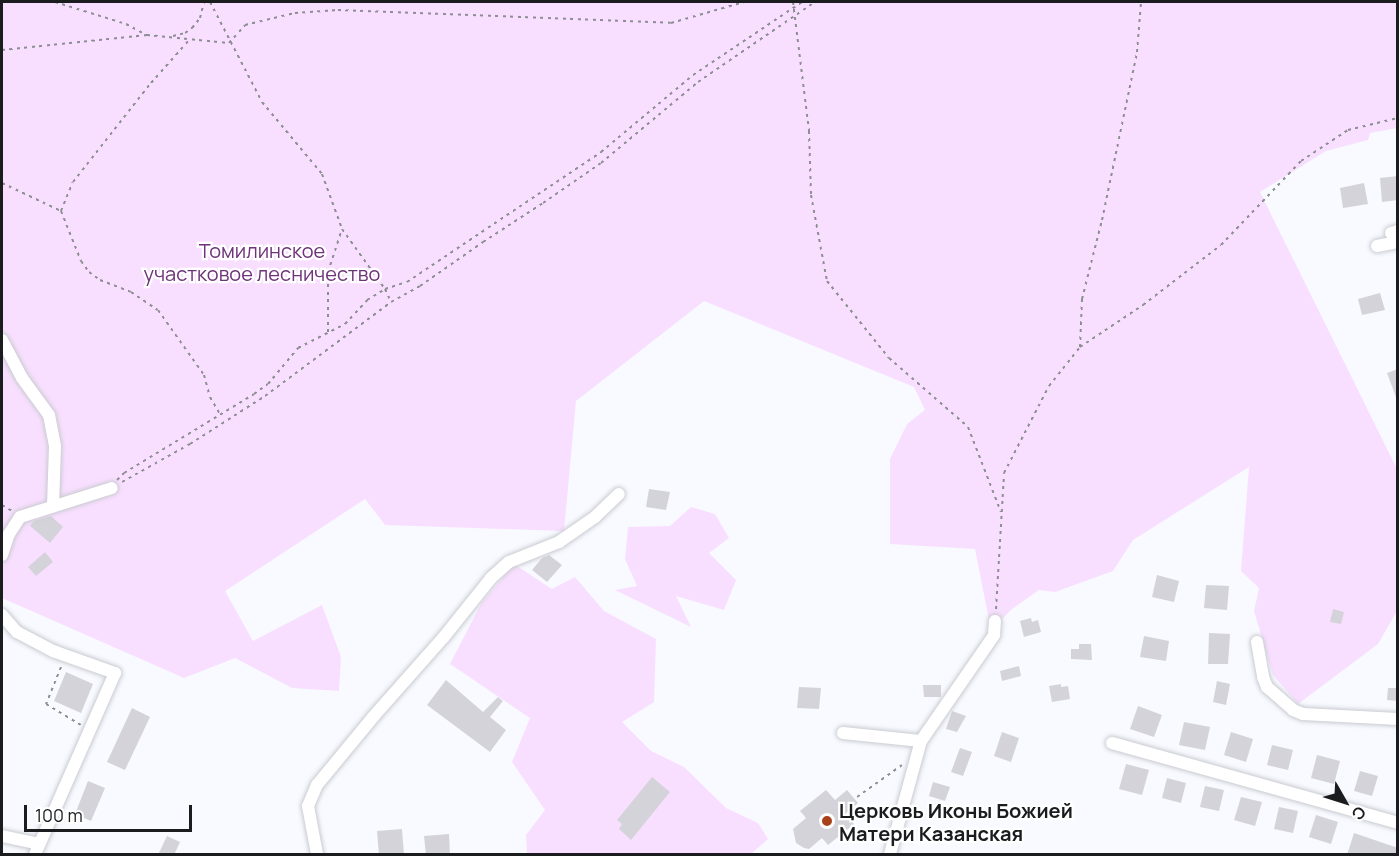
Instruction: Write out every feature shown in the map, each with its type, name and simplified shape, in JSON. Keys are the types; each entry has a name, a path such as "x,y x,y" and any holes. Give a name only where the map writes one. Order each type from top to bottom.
{"street":[{"path":"1377,246 1395,236"},
{"path":"2,340 22,378 49,415 55,446 52,506"},
{"path":"2,555 9,534 20,517 113,486"},
{"path":"317,855 308,806 317,785 373,717 443,639 491,578 509,562 559,542 595,517 619,494"},
{"path":"2,615 17,632 66,656 115,673 37,849 2,836"},
{"path":"891,855 921,741 994,635 995,621"},
{"path":"1257,642 1263,678 1268,687 1293,711 1303,714 1398,719"},
{"path":"843,733 921,741"},
{"path":"1112,743 1398,823"}],"path":[{"path":"55,2 126,24 147,35"},
{"path":"170,36 185,33 192,28 200,18 204,2"},
{"path":"210,2 229,43 262,102 322,174 342,229 392,302"},
{"path":"229,43 245,25 295,13 338,10 671,23 744,2"},
{"path":"793,2 809,131 811,195 827,282 889,358 968,427 1002,515"},
{"path":"113,486 124,473 268,384 298,348 345,324 367,300 385,289 407,282 601,152 693,75 802,2"},
{"path":"113,486 133,477 265,396 392,302 420,286 591,170 698,82 815,2"},
{"path":"1080,347 1082,299 1137,52 1141,2"},
{"path":"2,50 147,35 229,43"},
{"path":"61,211 73,182 151,83 189,40"},
{"path":"995,621 1004,473 1049,386 1080,347 1143,305 1221,244 1301,160 1348,130 1398,118"},
{"path":"2,183 61,211 81,261 89,272 100,280 132,292 158,310 204,375 210,397 220,414"},
{"path":"328,332 328,272 342,229"},
{"path":"124,473 133,477"},
{"path":"66,656 46,704 90,730"},
{"path":"857,797 916,755"}],"green space":[{"name":"Томилинское участковое лесничество","path":"2,2 1397,2 1397,128 1370,133 1368,140 1326,151 1260,192 1397,469 1397,611 1378,644 1298,704 1273,675 1254,611 1259,588 1241,571 1249,467 1133,540 1113,571 1055,592 1039,590 1012,609 991,630 975,549 890,544 890,459 907,424 925,410 914,387 704,301 576,401 564,531 385,525 365,499 225,591 253,641 322,605 341,657 339,691 292,688 235,658 184,678 2,598"},
{"path":"691,507 715,514 729,538 709,553 736,580 724,610 676,596 691,627 615,590 637,586 625,559 628,527 670,526"},
{"path":"514,564 552,589 575,577 604,611 656,639 654,702 622,722 651,751 684,767 726,808 758,823 768,839 751,854 527,854 526,835 545,810 512,762 530,718 450,664 481,604"}],"building":[{"path":"1398,176 1398,200 1382,202 1380,178"},
{"path":"1364,183 1368,204 1343,208 1340,188"},
{"path":"1380,293 1385,310 1362,315 1358,299"},
{"path":"1398,369 1398,400 1397,400 1387,373"},
{"path":"649,489 670,492 666,510 646,507"},
{"path":"51,516 63,527 50,543 30,526 34,521"},
{"path":"45,552 53,562 36,576 28,567"},
{"path":"549,555 562,565 547,582 532,570 542,558"},
{"path":"1157,575 1179,581 1174,602 1152,597"},
{"path":"1206,585 1229,586 1227,610 1204,608"},
{"path":"1333,609 1344,612 1341,624 1330,622"},
{"path":"1031,618 1032,622 1038,620 1041,632 1024,637 1020,621"},
{"path":"1209,633 1230,634 1228,664 1208,664"},
{"path":"1144,636 1169,641 1166,661 1140,657"},
{"path":"1079,644 1091,644 1092,660 1071,659 1071,649 1079,649"},
{"path":"1019,666 1021,676 1002,681 1000,671"},
{"path":"66,672 93,684 81,713 54,701"},
{"path":"446,680 483,712 498,697 503,701 490,717 506,730 490,752 427,705"},
{"path":"1217,681 1230,684 1226,705 1213,702"},
{"path":"1061,684 1061,687 1068,686 1070,699 1052,702 1049,686"},
{"path":"923,685 941,685 941,697 924,697"},
{"path":"799,687 821,688 819,709 797,708"},
{"path":"1388,688 1398,688 1398,701 1387,700"},
{"path":"1138,706 1162,715 1154,737 1130,729"},
{"path":"132,708 150,717 125,770 107,762"},
{"path":"952,711 966,716 957,732 946,729"},
{"path":"1184,722 1210,727 1205,750 1179,745"},
{"path":"1002,732 1019,738 1011,762 994,756"},
{"path":"1231,732 1253,739 1246,762 1224,755"},
{"path":"1272,745 1293,750 1288,770 1267,765"},
{"path":"960,748 972,752 963,776 951,772"},
{"path":"1317,755 1340,761 1334,784 1311,778"},
{"path":"1126,764 1149,770 1142,795 1119,789"},
{"path":"1360,771 1378,776 1372,796 1354,791"},
{"path":"652,777 670,792 631,840 619,829 622,824 617,820"},
{"path":"1167,778 1186,783 1181,803 1162,798"},
{"path":"88,781 105,788 91,821 75,814"},
{"path":"933,782 950,787 945,801 929,796"},
{"path":"1205,786 1224,790 1219,811 1200,807"},
{"name":"Церковь Иконы Божией Матери Казанская","path":"826,790 835,800 847,790 858,803 846,813 854,824 828,845 822,838 809,849 804,848 796,843 793,829 806,818 800,811"},
{"path":"1241,797 1262,802 1255,826 1234,820"},
{"path":"1279,807 1298,811 1293,833 1274,829"},
{"path":"1316,815 1338,822 1331,844 1309,837"},
{"path":"402,829 404,855 379,855 377,831"},
{"path":"1354,833 1398,848 1398,855 1347,855"},
{"path":"449,834 450,855 426,855 424,836"},
{"path":"167,836 180,842 174,855 158,855"}],"place":[{"name":"Церковь Иконы Божией Матери Казанская","path":"827,821"}]}
